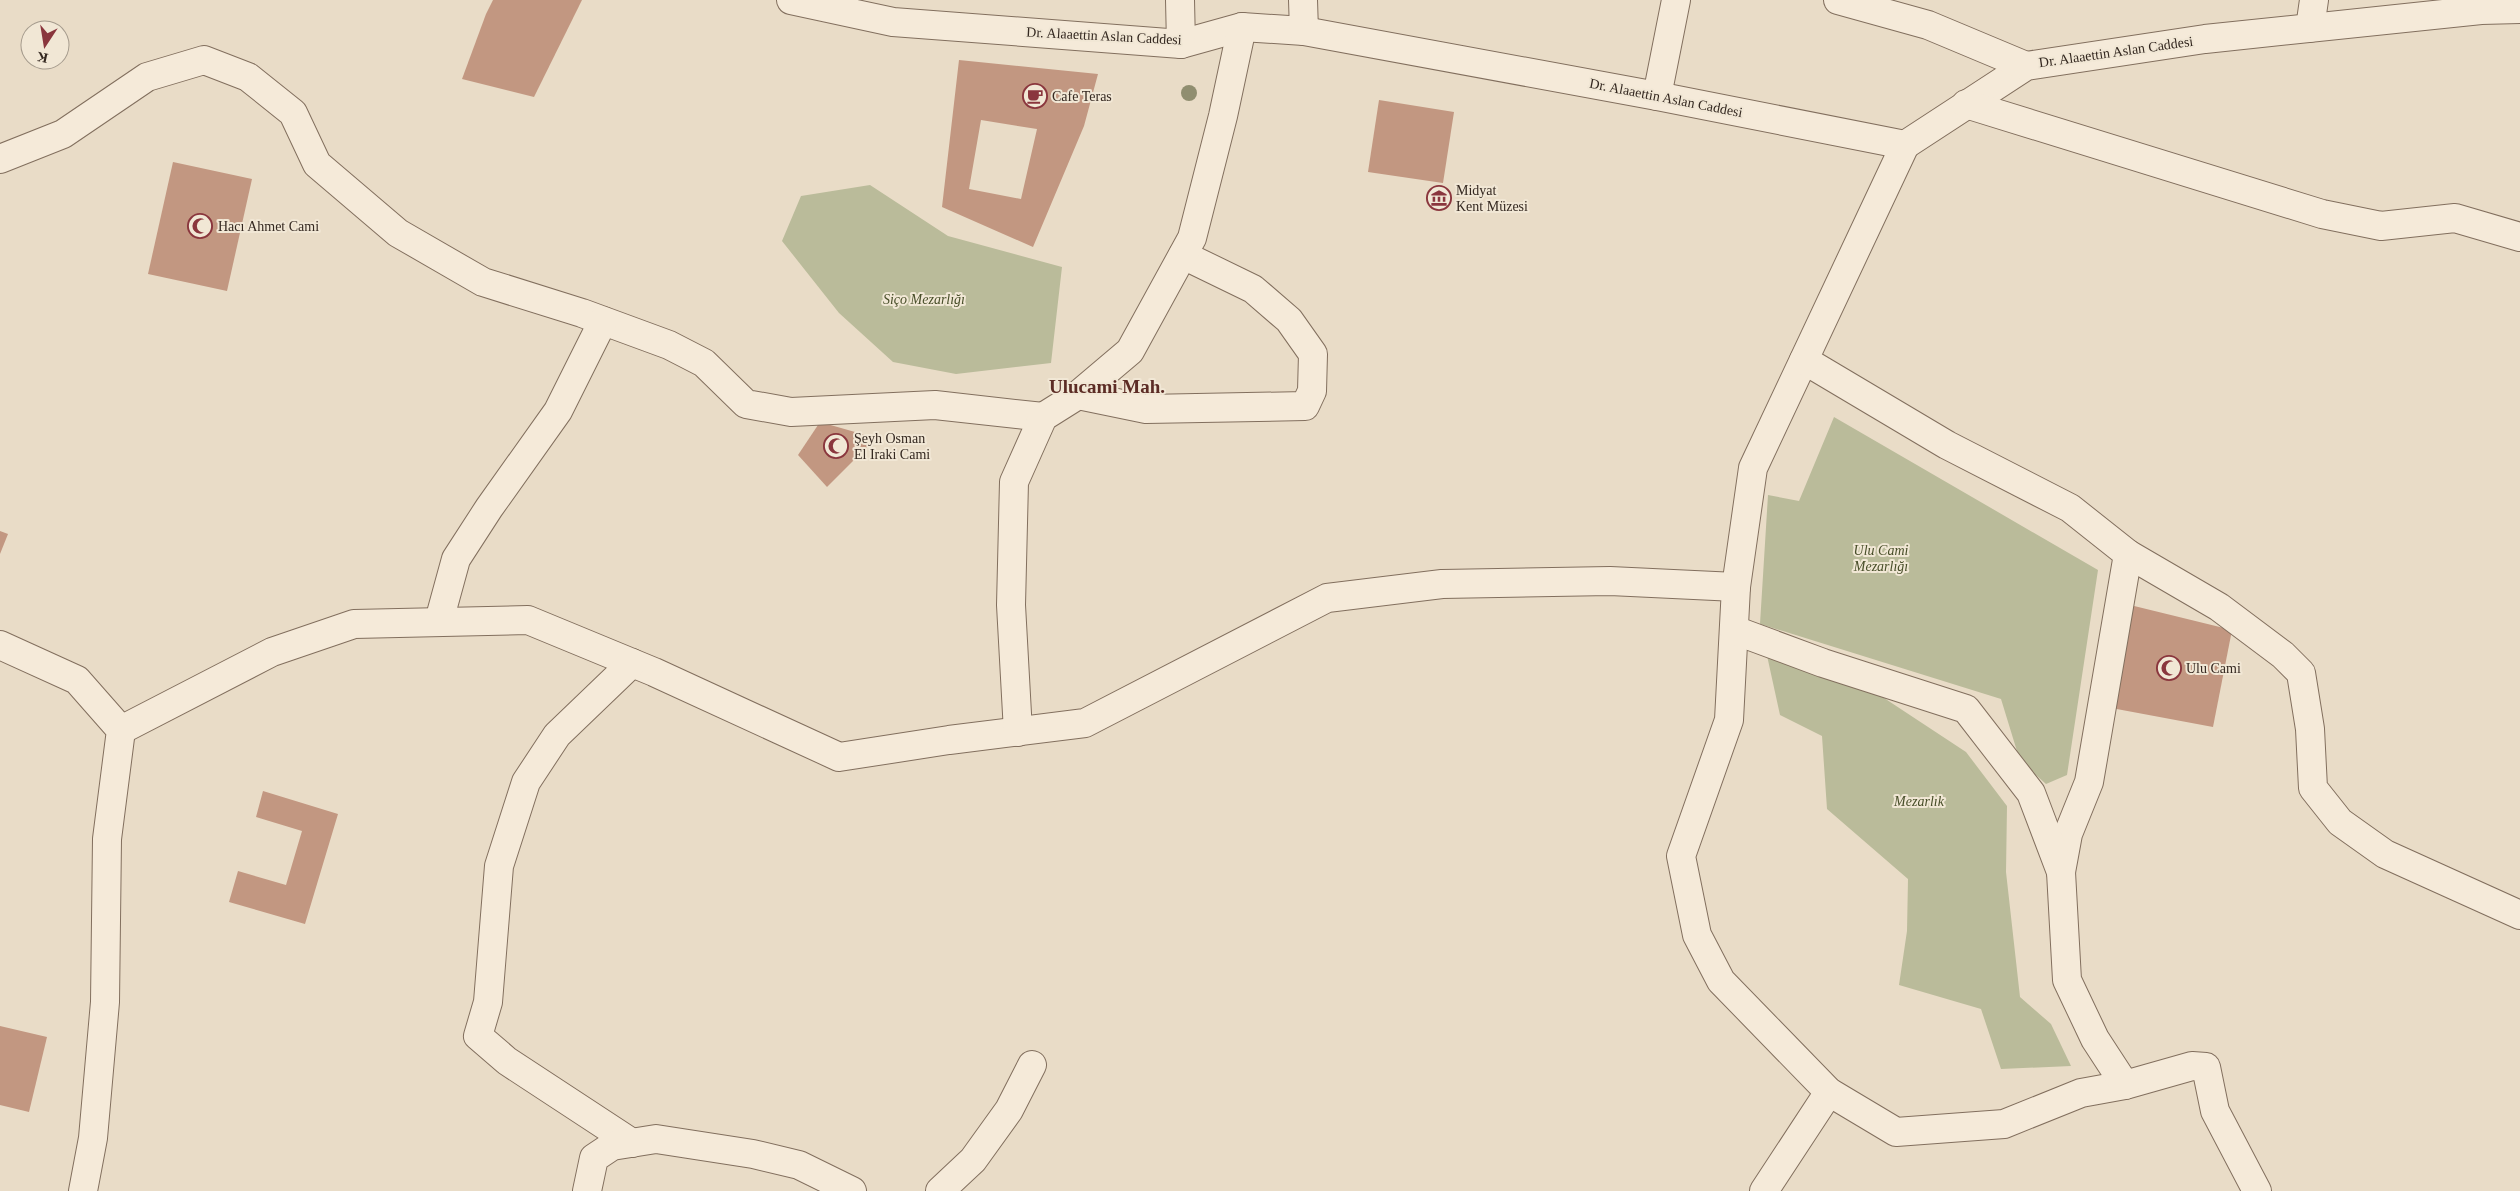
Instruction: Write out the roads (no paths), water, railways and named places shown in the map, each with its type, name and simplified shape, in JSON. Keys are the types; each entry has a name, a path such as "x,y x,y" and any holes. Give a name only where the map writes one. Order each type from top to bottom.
{"street":[{"name":"Dr. Alaaettin Aslan Caddesi","path":"791,0 893,22 1181,44 1242,27 1304,31 1657,96 1905,145 2026,66 2205,39 2482,10 2520,9"},
{"path":"1180,0 1181,44"},
{"path":"1304,0 1304,31"},
{"path":"1657,96 1676,0"},
{"path":"1838,0 1928,25 2026,66"},
{"path":"2310,28 2314,0"},
{"path":"1018,732 1010,605 1014,482 1043,417 1078,395 1130,351 1192,238 1223,116 1242,27"},
{"path":"0,159 63,134 147,77 204,60 248,77 293,113 317,164 398,233 483,282 603,321 669,345 704,363 746,404 790,412 935,405 1043,417"},
{"path":"1966,104 2322,214 2381,226 2455,218 2520,238"},
{"path":"1905,145 1753,468 1736,588 1729,720 1681,856 1697,935 1721,981 1829,1092 1896,1132 2004,1124 2081,1092 2125,1085 2192,1066 2206,1068 2215,1111 2257,1191"},
{"path":"1078,395 1146,409 1305,406 1312,391 1313,354 1289,320 1253,289 1183,255"},
{"path":"439,622 456,559 489,508 558,410 603,321"},
{"path":"1804,360 1948,444 2070,508 2128,554 2219,607 2283,655 2301,673 2310,729 2313,788 2340,822 2384,854 2520,915"},
{"path":"2125,1085 2095,1039 2067,980 2062,872 2068,834 2089,782 2128,554"},
{"path":"121,730 272,652 354,624 528,620 632,663 839,757 1085,723 1327,598 1442,584 1610,581 1736,588"},
{"path":"1734,630 1823,663 1966,709 2031,794 2062,872"},
{"path":"0,645 77,680 121,730 107,839 104,1012 93,1138 83,1191"},
{"path":"632,663 557,735 526,782 499,866 488,1002 478,1036 506,1060 632,1143"},
{"path":"940,1191 973,1160 1009,1110 1032,1065"},
{"path":"1764,1191 1829,1092"},
{"path":"587,1191 594,1158 612,1146 656,1139 753,1154 799,1165 852,1191"}],"place":[{"name":"Cafe Teras","path":"1035,96"},
{"name":"Midyat Kent Müzesi","path":"1439,198"},
{"name":"Hacı Ahmet Cami","path":"200,226"},
{"name":"Şeyh Osman El Iraki Cami","path":"836,446"},
{"name":"Ulu Cami","path":"2169,668"}],"district":[{"name":"Ulucami Mah.","path":"1107,386"}],"park label":[{"name":"Siço Mezarlığı","path":"924,299"},
{"name":"Ulu Cami Mezarlığı","path":"1881,558"},
{"name":"Mezarlık","path":"1919,801"}]}
